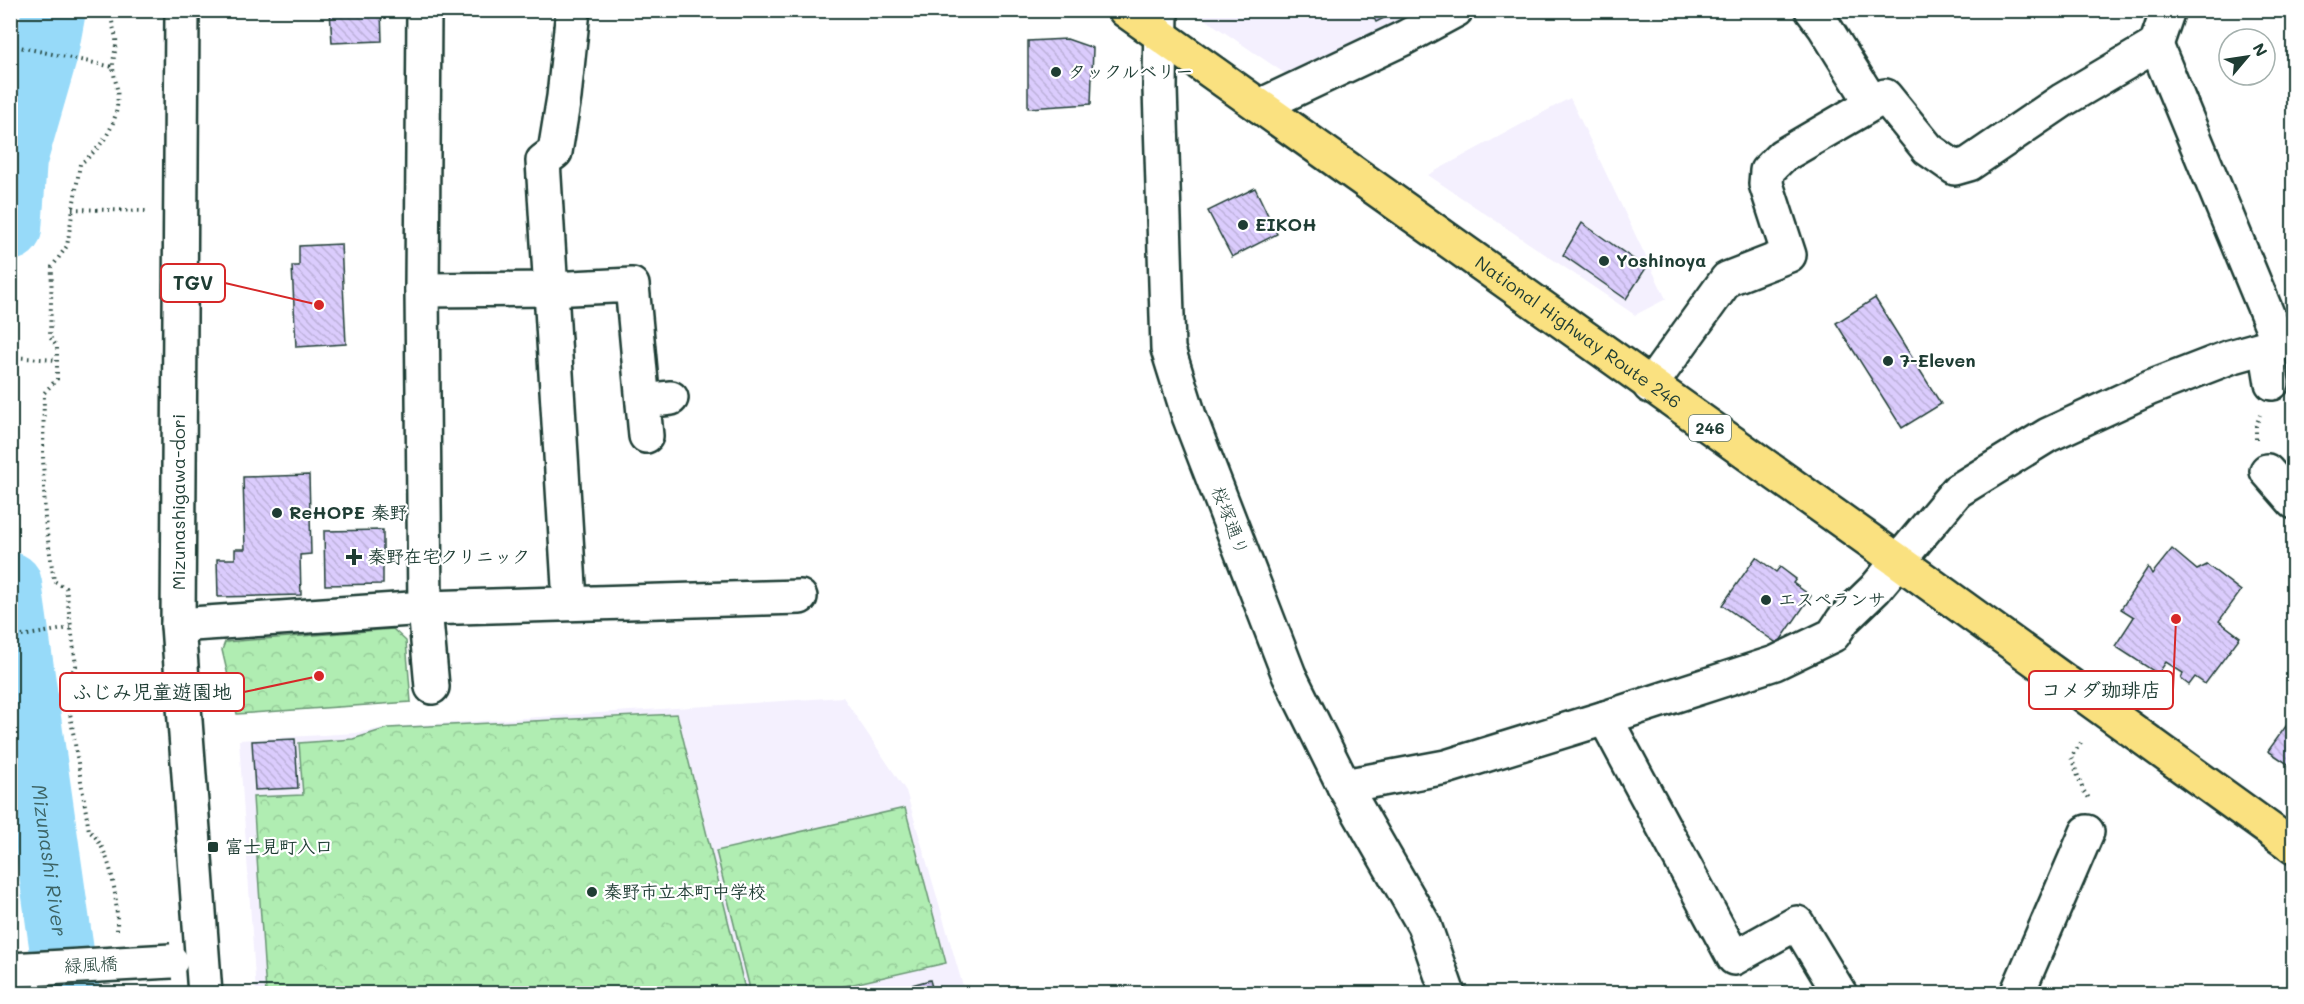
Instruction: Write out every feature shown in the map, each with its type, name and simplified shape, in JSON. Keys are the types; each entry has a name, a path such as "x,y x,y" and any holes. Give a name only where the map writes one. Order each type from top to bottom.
{"highway":[{"name":"National Highway Route 246","path":"1125,10 1161,23 1260,106 1650,386 1898,560 2294,847"}],"street":[{"name":"Mizunashigawa-dori","path":"182,10 178,625 186,959 205,993"},
{"path":"424,10 422,290 425,608 432,687"},
{"path":"570,602 543,161 555,152 564,97 573,10"},
{"path":"1260,106 1404,38 1456,10"},
{"path":"1812,10 1872,103"},
{"path":"1650,386 1727,279 1789,255 1766,184 1767,171 1782,156 1885,96 1928,149 1955,168 1969,164 2063,100 2156,45 2168,10"},
{"name":"桜塚通り","path":"1161,23 1160,88 1168,349 1189,416 1289,675 1344,786 1424,926 1448,993"},
{"path":"2156,45 2279,343 2272,383"},
{"path":"422,290 551,289 632,285 657,399 646,436"},
{"path":"1344,786 1446,766 1775,663 1833,635 1843,620 1875,589 1957,491 2048,435 2150,388 2229,357 2279,343"},
{"path":"2267,471 2294,502"},
{"path":"178,625 425,608 800,597"},
{"path":"1605,718 1734,958 1797,923 1840,993"},
{"path":"2017,993 2087,832"},
{"name":"緑風橋","path":"10,970 186,959"}],"path":[{"path":"112,10 111,17 116,40 112,67 118,106 109,133 95,153 80,164 67,246 52,267 50,337 57,347 57,379 44,393 42,455 44,498 54,581 66,588 76,666 65,682 89,831 99,839 116,898 117,940"},
{"path":"10,45 112,67"},
{"path":"72,209 147,211"},
{"path":"10,357 57,360"},
{"path":"10,638 70,628"},
{"path":"2081,742 2072,757 2083,790"}],"shaded area":[{"path":"1197,11 1431,11 1290,77 1199,15"},
{"path":"1570,98 1666,299 1635,315 1428,175"},
{"name":"秦野市立本町中学校","path":"843,697 906,791 965,993 256,993 239,740 356,733 389,727"}],"green space":[{"path":"393,629 406,641 411,702 237,714 222,650 225,642"},
{"name":"秦野市立本町中学校","path":"677,714 746,993 266,993 253,797 303,795 299,743 353,739 388,728"},
{"path":"905,808 946,963 814,993 751,993 716,851"}],"building":[{"path":"330,10 381,10 382,41 332,43"},
{"path":"1370,10 1400,10 1376,22"},
{"path":"1067,39 1093,48 1091,104 1028,108 1028,41"},
{"path":"1255,188 1277,234 1232,257 1208,211"},
{"name":"Yoshinoya","path":"1582,223 1646,268 1626,299 1563,255"},
{"path":"341,244 346,344 296,347 292,266 299,266 299,246"},
{"name":"7-Eleven","path":"1875,298 1941,404 1902,428 1836,323"},
{"name":"ReHOPE 秦野","path":"309,475 311,554 300,555 301,595 218,597 217,559 235,559 235,549 245,549 243,477"},
{"name":"秦野在宅クリニック","path":"383,530 383,584 325,585 324,531"},
{"path":"2172,549 2197,570 2207,565 2241,591 2219,621 2240,637 2205,684 2195,677 2189,685 2181,679 2183,673 2166,662 2158,674 2115,646 2134,617 2121,609 2148,567 2152,574"},
{"name":"エスペランサ","path":"1756,557 1776,572 1780,567 1796,579 1793,583 1811,596 1778,644 1722,605"},
{"path":"2294,715 2294,768 2268,751"},
{"path":"295,739 298,788 255,790 252,741"},
{"path":"930,980 934,994 879,994"}],"waterway":[{"name":"Mizunashi River","path":"10,229 15,160 46,53 54,10"},
{"name":"Mizunashi River","path":"10,584 68,994"}],"place":[{"name":"タックルベリー","path":"1056,72"},
{"name":"EIKOH","path":"1243,225"},
{"name":"Yoshinoya","path":"1604,261"},
{"name":"TGV","path":"319,305"},
{"name":"7-Eleven","path":"1888,361"},
{"name":"ReHOPE 秦野","path":"277,513"},
{"name":"秦野在宅クリニック","path":"354,557"},
{"name":"エスペランサ","path":"1766,600"},
{"name":"コメダ珈琲店","path":"2176,619"},
{"name":"ふじみ児童遊園地","path":"319,676"},
{"name":"富士見町入口","path":"213,847"},
{"name":"秦野市立本町中学校","path":"592,892"}]}
